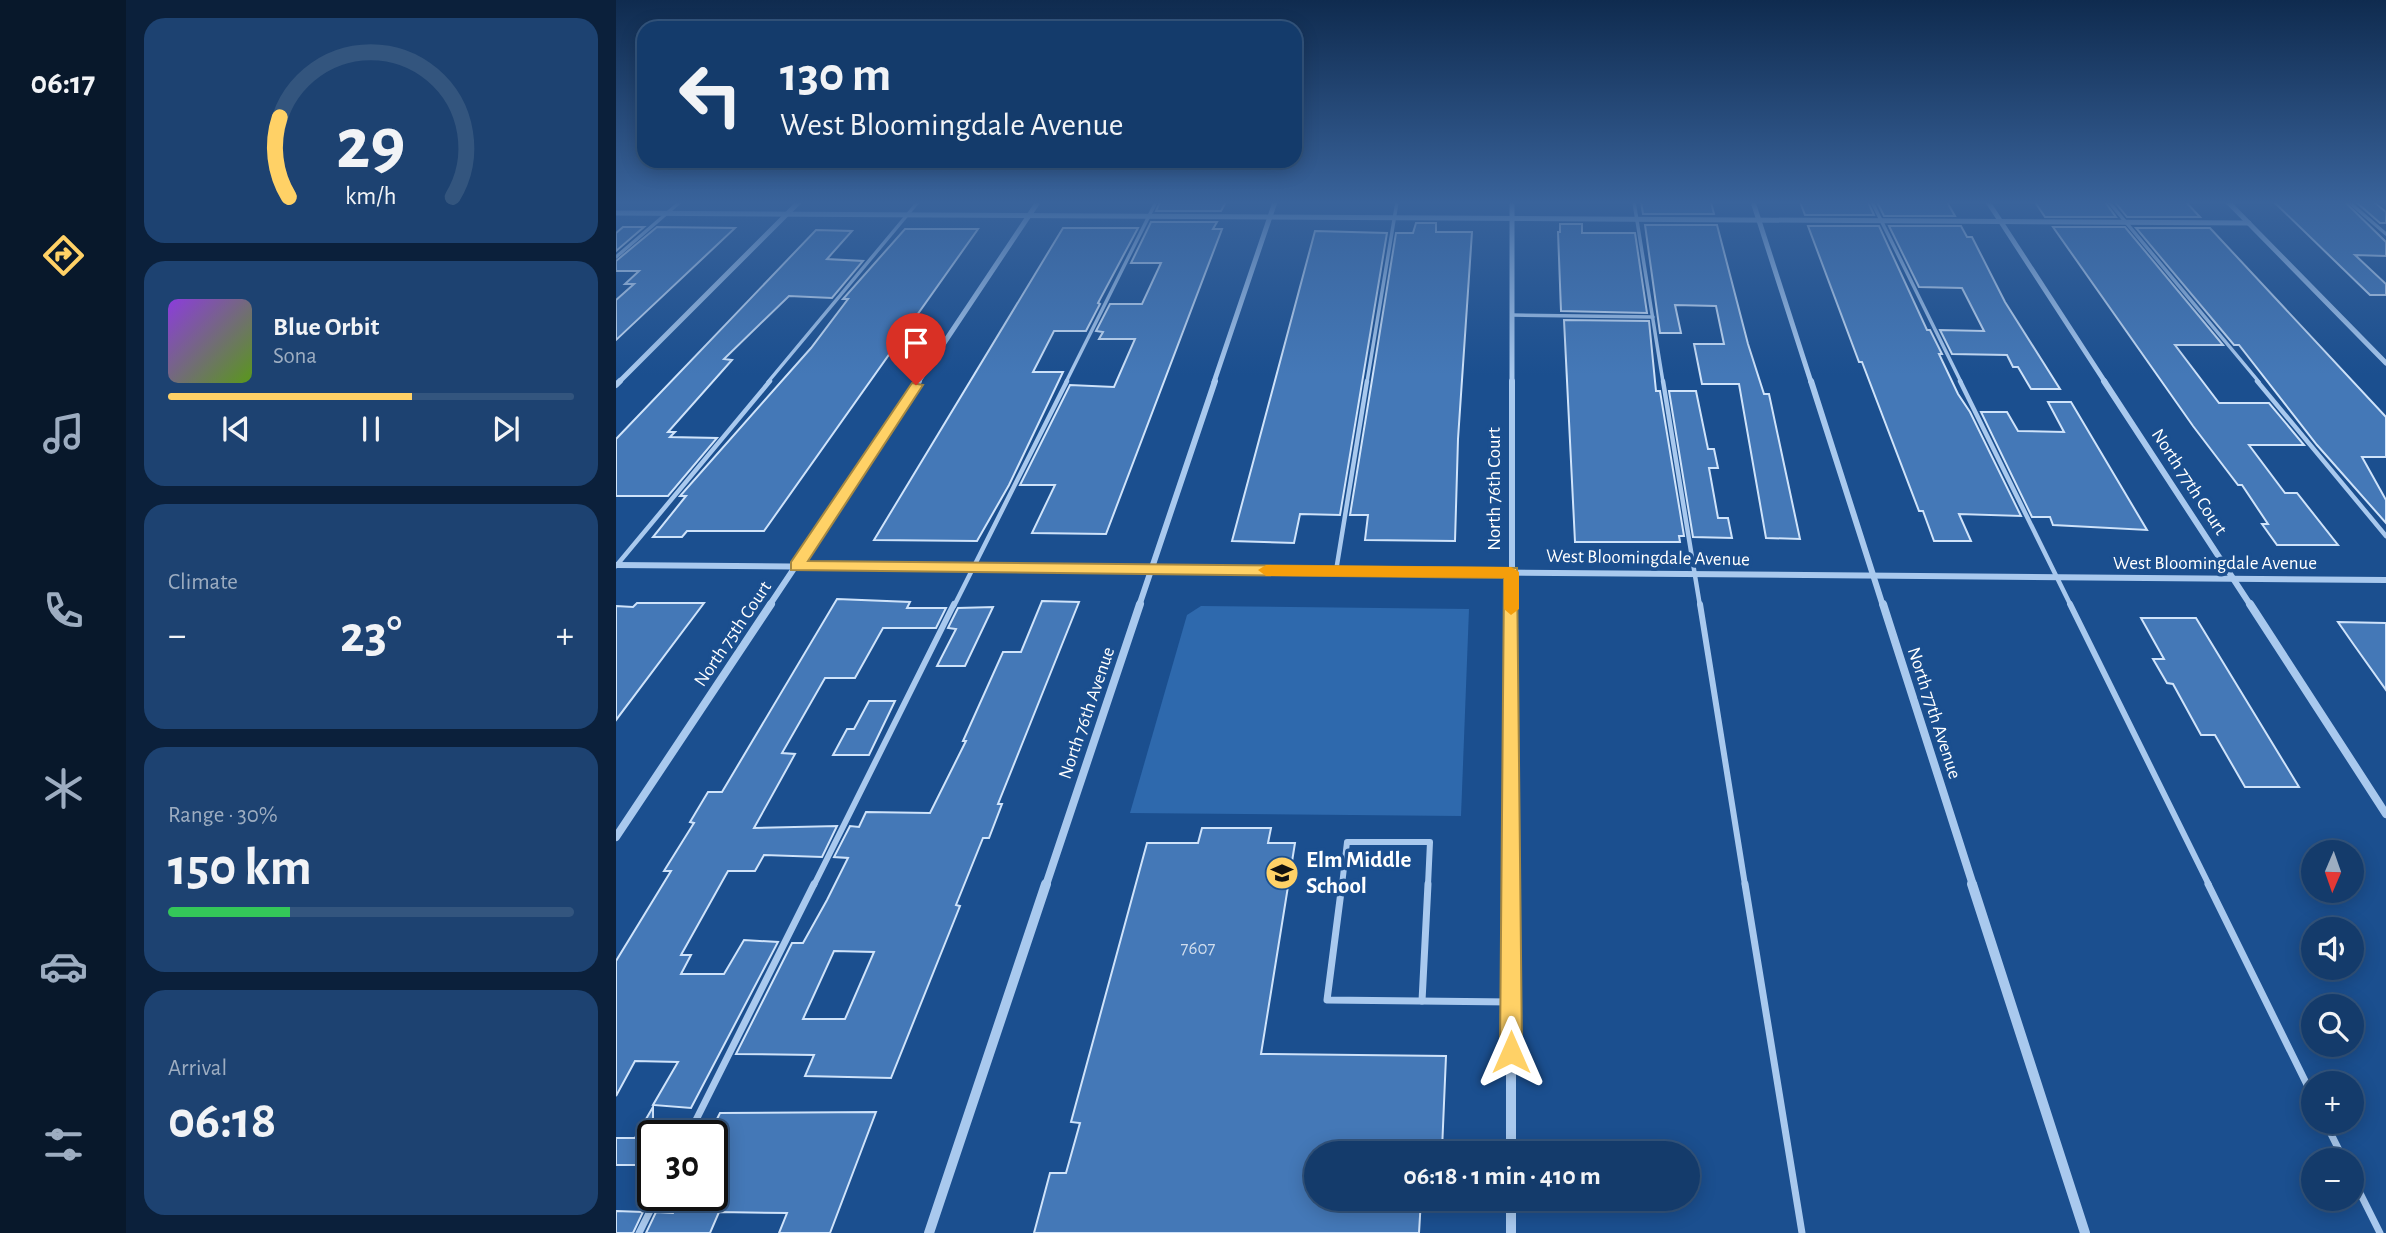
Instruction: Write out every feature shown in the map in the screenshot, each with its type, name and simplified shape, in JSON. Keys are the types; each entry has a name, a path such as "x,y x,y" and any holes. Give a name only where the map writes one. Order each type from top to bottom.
{"street":[{"path":"616,385 741,260"},
{"name":"North 75th Court","path":"616,837 1000,260"},
{"name":"North 76th Avenue","path":"929,1233 1256,260"},
{"name":"North 76th Court","path":"1511,1141 1512,260"},
{"name":"North 77th Avenue","path":"1771,260 2085,1233"},
{"name":"North 77th Court","path":"2025,260 2386,814"},
{"path":"2285,260 2386,363"},
{"name":"West Bloomingdale Avenue","path":"616,565 2386,580"},
{"path":"1511,1211 1511,1233"}],"lane":[{"path":"616,565 871,260"},
{"path":"696,1120 1127,260"},
{"path":"1336,571 1388,260"},
{"path":"1644,260 1802,1233"},
{"path":"1900,260 2301,1073"},
{"path":"2156,260 2386,536"},
{"path":"1512,315 1653,317"},
{"path":"1422,1001 1430,842 1347,842 1327,1000 1512,1002"},
{"path":"2364,1201 2380,1233"},
{"path":"639,1233 650,1211"}],"shaded area":[{"path":"1201,606 1469,609 1461,816 1130,813 1187,615"}],"building":[{"path":"701,260 616,340 616,300 634,284 625,284 639,271 616,271 616,261"},
{"path":"788,260 863,261 832,298 789,296 724,359 732,360 668,432 675,432 670,437 717,438 668,496 616,496 616,439"},
{"path":"878,260 956,260 764,531 687,531 682,537 653,537 686,496 680,496 811,348 848,299 843,299"},
{"path":"1044,260 1121,260 1086,331 1054,331 1033,372 1063,372 1009,485 977,541 874,540"},
{"path":"1133,260 1210,260 1106,534 1032,533 1055,485 1020,485 1070,385 1114,387 1135,339 1099,339 1103,332 1096,331 1110,304 1142,304 1161,263 1131,263"},
{"path":"1307,260 1383,260 1340,515 1300,514 1294,543 1232,541"},
{"path":"1392,260 1470,260 1458,439 1455,541 1365,540 1368,515 1350,515"},
{"path":"1559,260 1639,260 1647,313 1561,311"},
{"path":"1650,260 1726,260 1748,344 1764,394 1769,394 1800,539 1766,538 1739,384 1702,384 1694,344 1724,344 1716,306 1675,305 1681,333 1660,333"},
{"path":"1821,260 1894,260 1927,330 1930,330 1942,354 1939,354 1958,394 1970,412 2021,516 1959,514 1971,541 1934,541 1923,511 1919,511 1862,362 1859,362"},
{"path":"1905,260 1983,260 2005,302 2060,389 2031,389 2007,355 1952,354 1940,330 1984,331 1962,288 1919,287"},
{"path":"2076,260 2152,260 2223,345 2175,345 2219,403 2269,403 2304,445 2249,445 2285,493 2297,493 2338,545 2277,545 2262,524 2268,524 2242,485 2238,485"},
{"path":"2162,260 2239,260 2386,417 2386,457 2362,457 2386,500 2386,523 2317,445 2239,345 2234,345"},
{"path":"2333,260 2360,260 2386,284 2386,295 2370,295"},
{"path":"1564,320 1649,321 1656,391 1660,391 1684,536 1679,536 1680,542 1575,542"},
{"path":"1669,391 1696,391 1708,449 1714,449 1718,468 1709,468 1718,518 1728,518 1732,538 1693,537"},
{"path":"2048,402 2071,402 2147,530 2053,525 2050,517 2032,517 1981,412 2007,412 2018,431 2064,432"},
{"path":"837,599 910,602 907,608 946,608 936,628 883,628 855,678 825,678 782,753 795,754 754,828 837,826 822,857 764,855 755,871 728,871 681,955 691,955 681,974 724,974 744,940 778,942 691,1108 653,1105 678,1062 635,1061 616,1096 616,961 671,871 664,871 694,823 690,822 708,792 722,792"},
{"path":"1042,601 1079,602 998,804 1002,804 989,838 983,838 956,905 960,906 891,1078 805,1076 814,1055 736,1054 792,943 803,943 848,858 834,857 850,826 859,827 866,812 930,813 966,741 963,741 1003,652 1021,652","holes":["834,951 874,952 845,1019 803,1019"]},
{"path":"637,603 704,603 616,720 616,606 633,607"},
{"path":"993,607 965,666 937,666 956,629 948,628 958,608"},
{"path":"2141,618 2196,618 2299,787 2245,787 2215,735 2201,735 2173,684 2167,683 2153,659 2164,659"},
{"path":"2338,622 2386,623 2386,690 2354,645"},
{"path":"869,701 895,701 869,755 833,755 847,729 854,729"},
{"path":"1202,828 1271,828 1268,843 1295,843 1261,1054 1446,1056 1442,1141 1304,1141 1304,1211 1420,1211 1419,1233 1034,1233 1050,1173 1066,1173 1080,1123 1071,1122 1147,843 1198,843"},
{"path":"653,1107 653,1120 645,1120"},
{"path":"876,1112 830,1233 779,1233 787,1213 719,1212 710,1233 646,1233 656,1212 728,1211 728,1120 716,1120 720,1113"},
{"path":"637,1135 637,1165 616,1165 616,1138 635,1138"},
{"path":"616,1211 643,1212 633,1233 616,1233"}],"slow traffic":[{"path":"1266,570 1511,572 1511,609"}],"place":[{"name":"Elm Middle School","path":"1282,873"}],"route":[{"path":"916,385 796,566 1511,572 1511,1052"}]}
